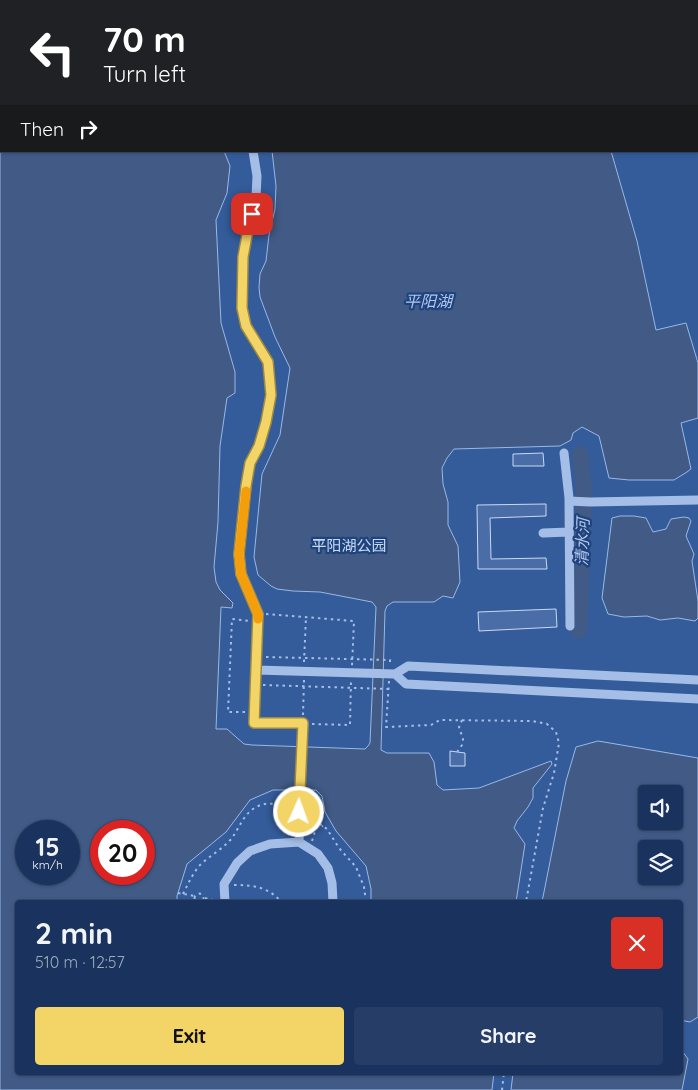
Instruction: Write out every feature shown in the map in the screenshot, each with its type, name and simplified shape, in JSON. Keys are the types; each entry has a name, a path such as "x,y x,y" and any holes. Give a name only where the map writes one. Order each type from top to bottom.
{"street":[{"path":"253,152 257,176 256,198 243,257 242,308 246,326 268,362 271,395 259,446 250,463 239,554 241,574 258,618 254,723 303,723 299,812 294,842"},
{"path":"564,453 569,501 570,626"},
{"path":"569,501 698,500"},
{"path":"543,534 569,532"},
{"path":"256,670 392,674 408,666 698,680"},
{"path":"392,674 406,684 698,699"},
{"path":"221,900 224,884 237,863 250,851 270,844 294,842 318,854 328,868 332,883 333,900"}],"path":[{"path":"255,713 228,712 232,619 354,621 350,725 303,723"},
{"path":"257,657 390,660 392,674 388,689 386,727 431,725 440,720 532,721 547,724 556,732 559,743 554,773 543,808 526,900"},
{"path":"256,685 388,689"},
{"path":"457,752 462,745 463,739 460,727 462,720"},
{"path":"183,894 190,878 200,865 221,849 254,808 265,803 276,804 282,810 288,832 294,842"},
{"path":"299,812 311,817 327,829 339,848 356,867 364,887 366,900"},
{"path":"311,849 316,828 323,826"},
{"path":"224,884 260,887 280,900"},
{"path":"178,893 195,896 200,893 204,898 212,900"},
{"path":"195,896 196,900"},
{"path":"502,1090 504,1075"}],"green space":[{"name":"平阳湖","path":"0,152 698,152 698,1090 0,1090"}],"water":[{"name":"平阳湖","path":"0,152 224,152 230,166 227,193 216,220 221,323 235,372 235,393 227,398 220,446 218,522 214,567 216,582 220,590 233,603 232,608 221,607 216,729 227,729 244,744 365,749 370,743 376,607 372,602 320,592 277,589 258,575 254,557 262,474 280,435 290,368 275,337 260,297 259,287 260,274 266,261 275,209 276,186 272,152 611,152 637,241 656,330 686,323 698,363 698,418 681,423 691,469 674,480 609,478 599,436 582,427 573,433 571,440 560,446 454,449 442,468 443,484 448,502 448,525 458,546 460,582 453,598 443,596 434,602 393,602 387,606 385,611 381,750 387,753 429,753 434,762 437,785 443,790 479,788 551,761 552,764 533,788 533,798 514,828 525,844 516,900 371,900 371,889 366,866 336,831 325,812 322,796 316,790 273,790 250,800 226,832 187,864 177,900 15,900 15,1075 494,1075 492,1090 0,1090"},
{"path":"620,516 646,518 653,532 666,529 671,519 689,518 691,521 686,536 694,554 692,561 698,601 698,618 695,621 678,618 660,620 647,616 624,617 608,614 602,598 612,518"},
{"path":"598,741 698,758 698,1017 690,1022 683,1021 683,900 542,900 566,781 576,747"},
{"path":"683,1052 688,1059 682,1090 511,1090 513,1075 683,1075"}],"building":[{"path":"543,453 544,466 513,466 513,454"},
{"path":"546,504 546,516 490,518 491,559 546,558 547,569 478,569 477,505"},
{"path":"556,609 557,627 479,631 478,612"},
{"path":"450,751 465,753 465,766 450,766"}],"waterway":[{"name":"清水河","path":"579,631 584,492 580,454"}],"slow traffic":[{"path":"246,491 239,554 241,574 258,614 258,619"}],"route":[{"path":"252,214 243,257 242,308 246,326 268,362 271,395 259,446 250,463 239,554 241,574 258,614 254,723 303,723 299,812"}],"park label":[{"name":"平阳湖公园","path":"349,545"}]}
